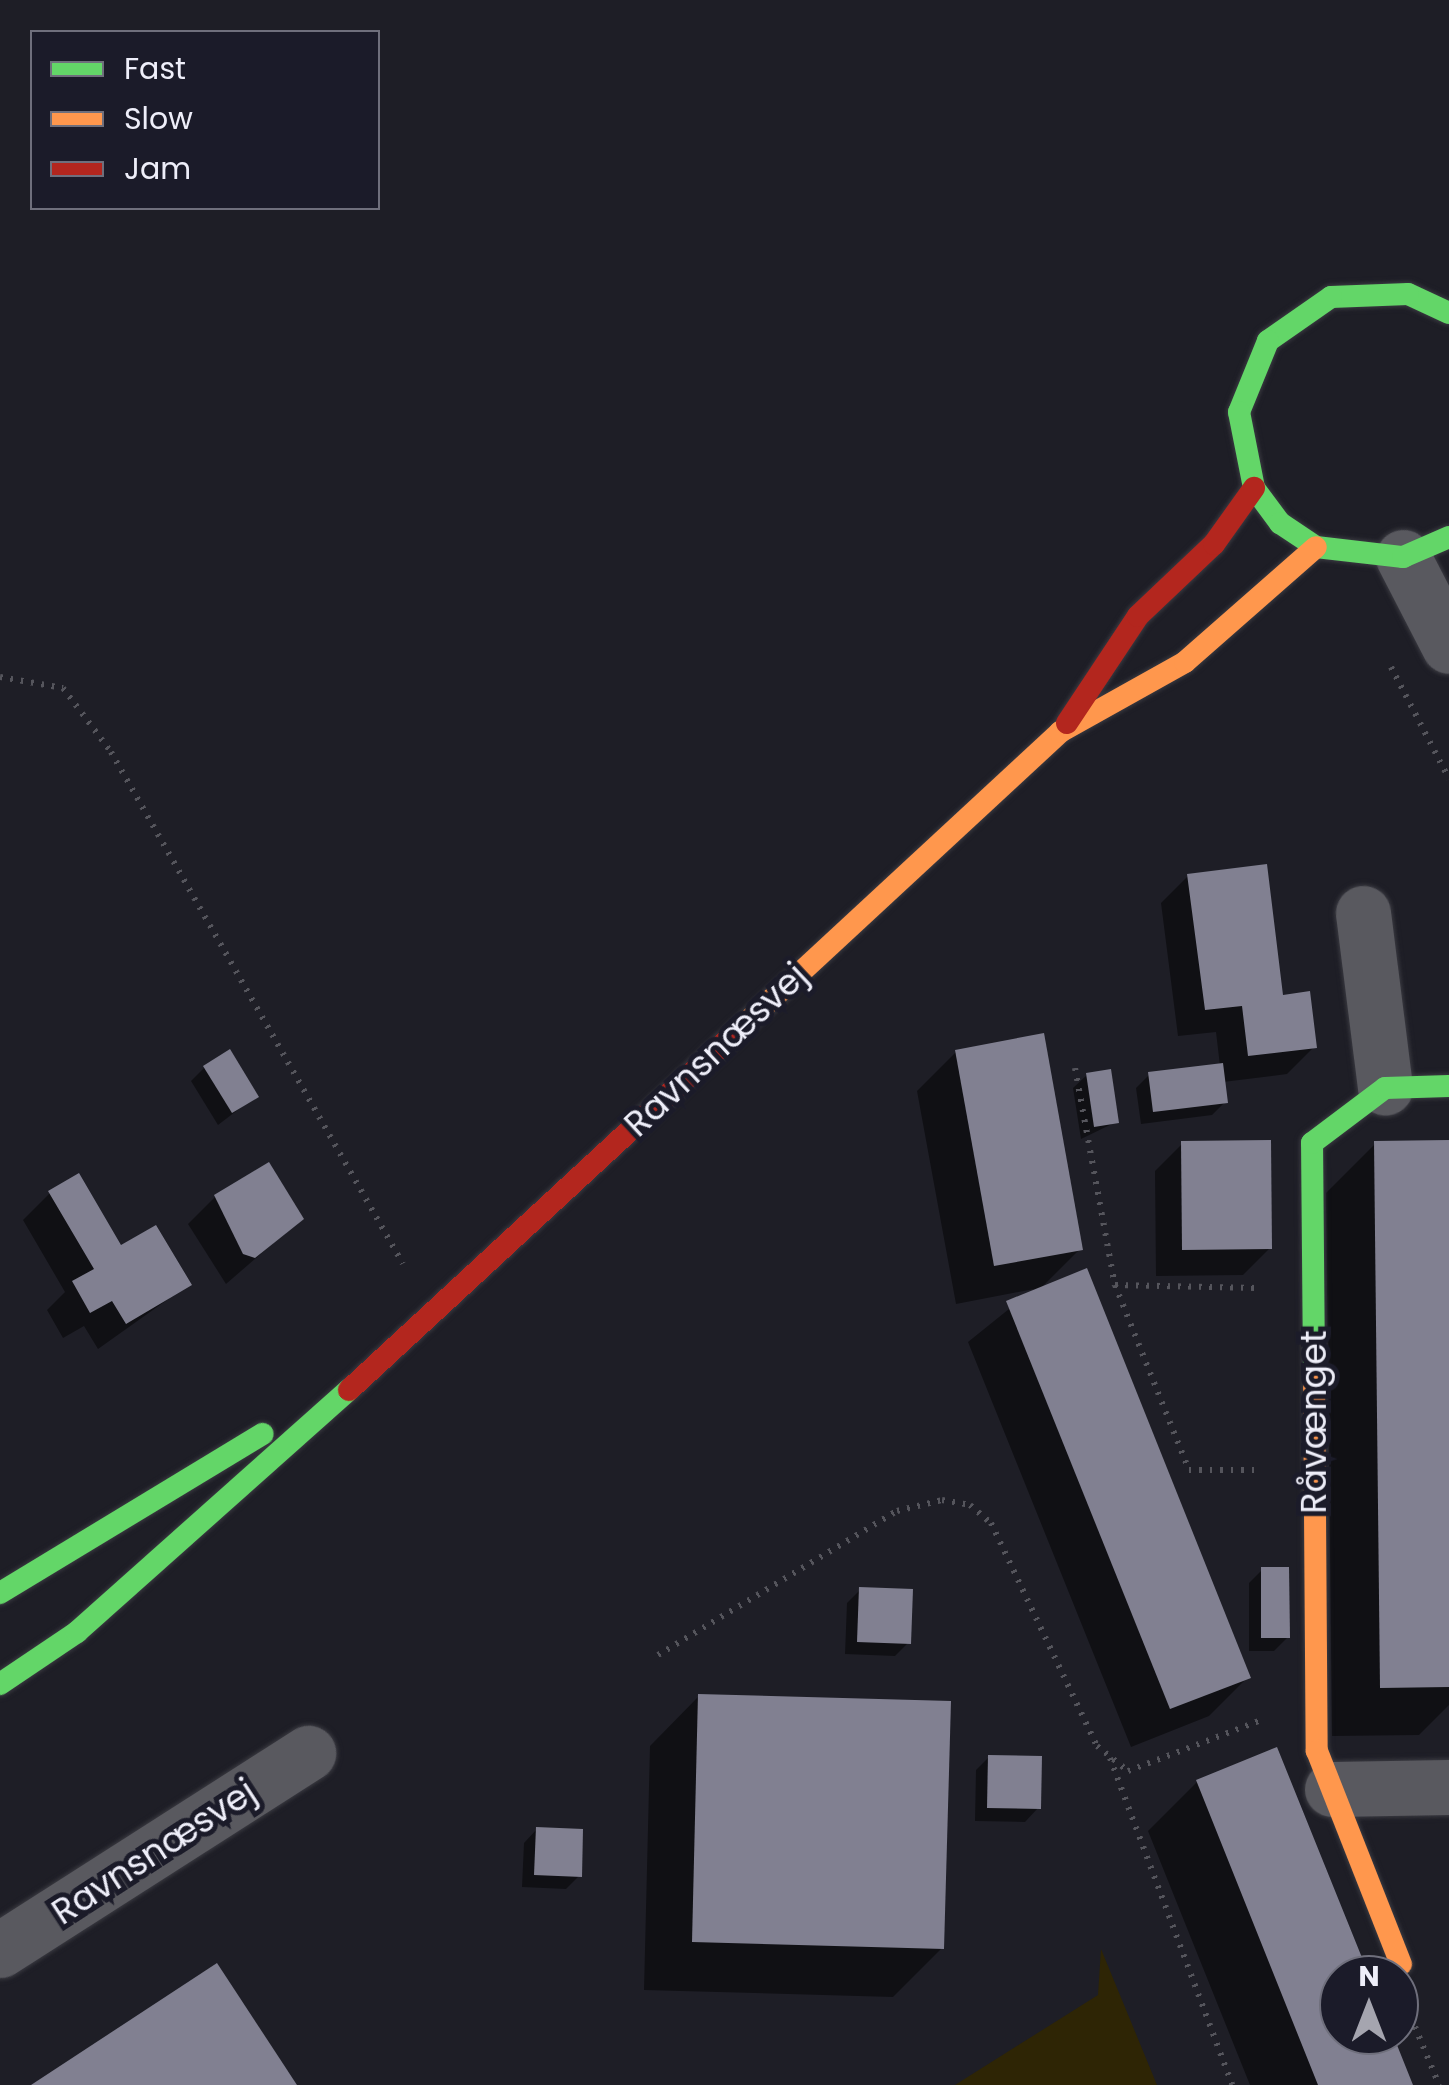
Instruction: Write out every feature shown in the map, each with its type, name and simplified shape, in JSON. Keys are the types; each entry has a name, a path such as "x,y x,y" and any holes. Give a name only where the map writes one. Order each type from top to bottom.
{"main road":[{"path":"1426,547 1316,547 1280,523 1254,488 1239,412 1268,341 1330,297 1408,294 1447,309"},
{"name":"Ravnsnæsvej","path":"1060,732 1138,616 1214,544 1254,488"},
{"name":"Ravnsnæsvej","path":"0,1684 78,1632 373,1368 1060,732 1184,662 1316,547"},
{"path":"1385,1088 1449,1086"},
{"name":"Råvænget","path":"1385,1088 1312,1143 1316,1700 1317,1751 1398,1955"},
{"name":"Ravnsnæsvej","path":"0,1593 373,1368"}],"street":[{"path":"1426,547 1449,646"},
{"path":"1362,913 1385,1088"},
{"name":"Ravnsnæsvej","path":"0,1950 308,1753"},
{"path":"1332,1789 1449,1787"}],"path":[{"path":"0,677 63,688 111,752 432,1312"},
{"path":"1075,1068 1115,1285 1190,1470 1315,1471"},
{"path":"1115,1285 1313,1289"},
{"path":"658,1654 897,1511 942,1500 970,1504 992,1523 1110,1756 1232,2085"},
{"path":"1110,1756 1128,1771 1316,1700"},
{"path":"1419,2037 1439,2085"}],"shaded area":[{"path":"1101,1949 1157,2085 955,2085 1098,1995"}],"building":[{"path":"1267,864 1283,995 1310,991 1317,1048 1248,1056 1242,1006 1205,1010 1187,874"},
{"path":"1044,1033 1083,1250 994,1266 955,1050"},
{"path":"230,1049 259,1097 232,1113 203,1066"},
{"path":"1223,1063 1228,1103 1153,1112 1148,1072"},
{"path":"1111,1069 1119,1123 1094,1127 1086,1073"},
{"path":"1271,1140 1272,1249 1182,1250 1181,1141"},
{"path":"1449,1140 1449,1687 1380,1688 1374,1141"},
{"path":"269,1162 304,1219 255,1258 243,1254 214,1195"},
{"path":"79,1173 121,1245 156,1225 192,1285 126,1324 112,1301 90,1313 72,1281 94,1269 48,1191"},
{"path":"1087,1268 1251,1678 1170,1709 1006,1301"},
{"path":"1261,1567 1289,1567 1290,1638 1261,1638"},
{"path":"859,1587 913,1589 911,1644 857,1642"},
{"path":"698,1694 951,1701 944,1949 692,1942"},
{"path":"1277,1747 1361,1955 1319,1955 1319,2055 1401,2055 1413,2085 1318,2085 1196,1780"},
{"path":"988,1755 1042,1756 1041,1809 987,1808"},
{"path":"536,1827 583,1829 582,1877 534,1875"},
{"path":"217,1963 297,2085 31,2085"}],"traffic: fast":[{"path":"1449,313 1408,294 1331,297 1268,341 1239,412 1254,488 1280,523 1316,547 1403,557 1449,537"},
{"path":"1314,1369 1312,1143 1385,1088 1449,1086"},
{"path":"0,1684 77,1632 349,1390"},
{"path":"0,1593 263,1434"}],"traffic: slow":[{"path":"746,1023 1060,732 1185,662 1316,547"},
{"path":"1314,1369 1317,1751 1397,1955"}],"traffic: jam":[{"path":"1067,723 1138,616 1214,544 1254,488"},
{"path":"349,1390 746,1023"}]}
